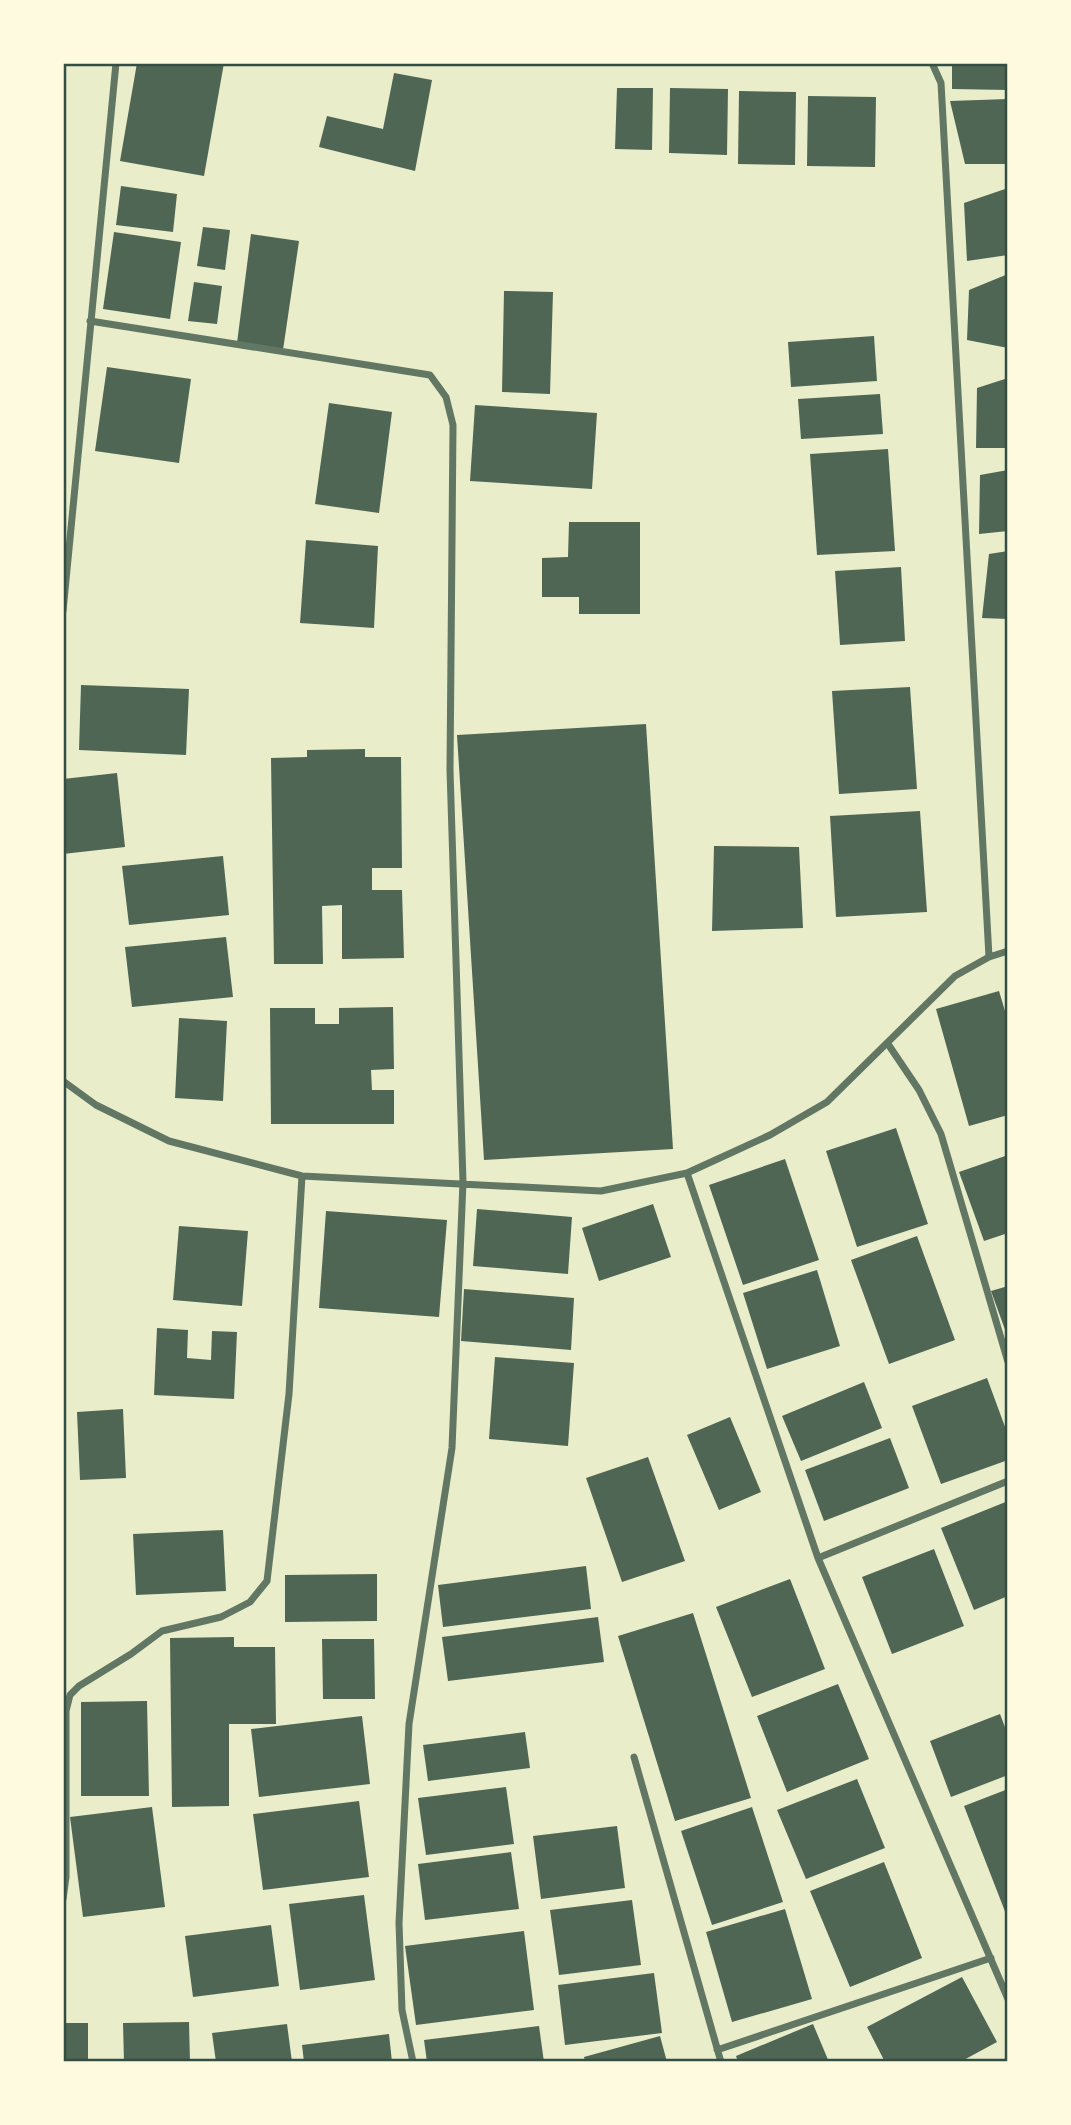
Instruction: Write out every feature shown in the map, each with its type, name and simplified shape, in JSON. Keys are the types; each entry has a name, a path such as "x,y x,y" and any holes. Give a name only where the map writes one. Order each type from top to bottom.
{"street":[{"path":"63,611 116,63"},
{"path":"932,63 941,83 989,957"},
{"path":"90,321 430,375 446,397 453,425 450,770 463,1182 452,1448 409,1724 399,1923 402,2010 413,2062"},
{"path":"63,1081 96,1105 169,1142 302,1175 601,1191 687,1173 770,1135 827,1102 955,976 989,957 1008,951"},
{"path":"888,1044 919,1090 941,1134 1008,1362"},
{"path":"687,1173 818,1558 1008,1999"},
{"path":"63,1899 66,1877 66,1711 71,1695 79,1686 162,1631 222,1617 250,1602 267,1581 289,1394 302,1175"},
{"path":"818,1558 1008,1481"},
{"path":"634,1757 721,2062"},
{"path":"717,2050 991,1958"}],"building":[{"path":"137,63 224,63 204,176 120,161"},
{"path":"952,63 1008,63 1008,90 952,89"},
{"path":"394,73 432,80 415,171 319,147 327,116 383,129"},
{"path":"617,88 653,88 652,150 615,149"},
{"path":"670,88 728,89 727,155 669,153"},
{"path":"739,91 796,92 795,165 738,164"},
{"path":"808,96 876,97 875,167 807,166"},
{"path":"1008,99 1008,164 965,164 950,101"},
{"path":"121,186 177,194 173,232 116,225"},
{"path":"1008,188 1008,255 967,261 964,203"},
{"path":"203,227 230,230 225,270 197,266"},
{"path":"114,232 181,242 170,319 103,309"},
{"path":"251,234 299,241 283,350 237,343"},
{"path":"1008,274 1008,348 967,340 969,290"},
{"path":"194,282 222,286 217,324 188,321"},
{"path":"504,291 553,292 550,394 502,392"},
{"path":"874,336 877,381 791,387 788,342"},
{"path":"107,367 191,379 179,463 95,451"},
{"path":"1008,378 1008,448 976,448 977,388"},
{"path":"880,394 883,434 801,439 798,399"},
{"path":"329,403 392,412 379,513 315,504"},
{"path":"475,405 597,413 592,489 470,481"},
{"path":"888,449 895,551 817,555 810,454"},
{"path":"1008,470 1008,531 979,534 980,475"},
{"path":"569,522 640,522 640,614 579,614 579,597 542,597 542,558 568,557"},
{"path":"306,540 378,546 374,628 300,623"},
{"path":"1008,551 1008,619 982,618 989,554"},
{"path":"901,567 905,641 840,645 835,571"},
{"path":"81,685 189,689 186,755 79,750"},
{"path":"910,687 917,789 839,794 832,691"},
{"path":"646,724 673,1149 484,1160 457,735"},
{"path":"365,749 365,757 401,757 402,868 372,868 372,890 402,890 404,958 342,959 342,905 322,906 323,964 274,964 271,758 307,757 307,750"},
{"path":"117,773 125,847 63,854 63,779"},
{"path":"920,811 927,912 836,917 830,816"},
{"path":"714,846 799,847 803,928 712,931"},
{"path":"223,856 229,915 129,925 122,866"},
{"path":"226,937 233,997 132,1007 125,947"},
{"path":"999,991 1008,1021 1008,1115 969,1126 936,1009"},
{"path":"393,1007 394,1069 371,1070 372,1090 394,1090 394,1124 271,1124 270,1008 315,1008 315,1024 339,1024 339,1008"},
{"path":"179,1018 227,1021 223,1101 175,1098"},
{"path":"896,1128 928,1224 857,1247 826,1151"},
{"path":"1008,1155 1008,1233 984,1241 959,1172"},
{"path":"785,1159 819,1260 743,1285 709,1185"},
{"path":"653,1204 671,1257 599,1281 582,1228"},
{"path":"477,1209 572,1217 568,1274 473,1266"},
{"path":"326,1211 447,1220 439,1317 319,1308"},
{"path":"179,1226 248,1231 242,1306 173,1300"},
{"path":"917,1236 955,1340 889,1364 851,1260"},
{"path":"817,1270 840,1346 767,1369 743,1293"},
{"path":"1008,1286 1008,1338 991,1291"},
{"path":"464,1289 574,1298 571,1350 461,1341"},
{"path":"157,1328 188,1330 187,1358 211,1360 212,1331 237,1332 234,1399 154,1395"},
{"path":"495,1357 574,1363 568,1446 489,1439"},
{"path":"987,1378 1008,1435 1008,1460 941,1484 912,1406"},
{"path":"864,1382 882,1428 801,1461 782,1416"},
{"path":"123,1409 126,1478 80,1480 77,1412"},
{"path":"730,1417 761,1492 719,1510 687,1435"},
{"path":"890,1438 909,1488 824,1521 805,1470"},
{"path":"648,1457 685,1561 622,1582 586,1478"},
{"path":"1008,1501 1008,1596 974,1610 941,1528"},
{"path":"223,1530 226,1591 136,1595 133,1534"},
{"path":"934,1549 964,1626 892,1654 862,1577"},
{"path":"586,1566 591,1609 443,1627 438,1585"},
{"path":"377,1574 377,1621 285,1622 285,1575"},
{"path":"790,1579 825,1669 752,1697 716,1607"},
{"path":"693,1613 751,1798 675,1821 618,1636"},
{"path":"598,1617 604,1662 448,1681 442,1637"},
{"path":"234,1637 234,1647 275,1647 276,1724 229,1724 229,1806 172,1807 170,1638"},
{"path":"322,1639 374,1639 375,1699 323,1699"},
{"path":"838,1684 869,1759 787,1792 757,1716"},
{"path":"147,1701 149,1796 81,1796 81,1702"},
{"path":"1000,1714 1008,1735 1008,1775 951,1797 930,1741"},
{"path":"362,1716 370,1784 259,1797 251,1729"},
{"path":"525,1732 530,1768 428,1781 423,1745"},
{"path":"857,1779 885,1848 806,1879 777,1810"},
{"path":"506,1787 514,1844 426,1855 418,1798"},
{"path":"1008,1789 1008,1913 1006,1914 964,1806"},
{"path":"359,1801 369,1877 263,1890 253,1814"},
{"path":"152,1807 165,1907 83,1917 70,1817"},
{"path":"752,1807 783,1902 712,1925 681,1831"},
{"path":"617,1826 625,1888 541,1899 533,1836"},
{"path":"511,1852 519,1909 425,1920 418,1864"},
{"path":"884,1862 922,1958 850,1987 810,1891"},
{"path":"364,1895 375,1980 300,1990 289,1904"},
{"path":"632,1900 641,1965 559,1975 550,1910"},
{"path":"785,1909 812,1999 732,2022 706,1932"},
{"path":"271,1925 279,1986 193,1997 185,1936"},
{"path":"524,1931 534,2010 416,2025 405,1946"},
{"path":"654,1973 662,2033 565,2045 558,1985"},
{"path":"962,1977 997,2042 960,2062 885,2062 867,2027"},
{"path":"189,2022 190,2062 124,2062 123,2023"},
{"path":"63,2023 88,2023 88,2062 63,2062"},
{"path":"287,2024 292,2062 216,2062 212,2033"},
{"path":"813,2024 829,2062 738,2062 736,2056"},
{"path":"539,2026 544,2062 427,2062 424,2040"},
{"path":"389,2034 392,2062 304,2062 302,2045"},
{"path":"660,2036 667,2062 585,2062 584,2057"}]}
